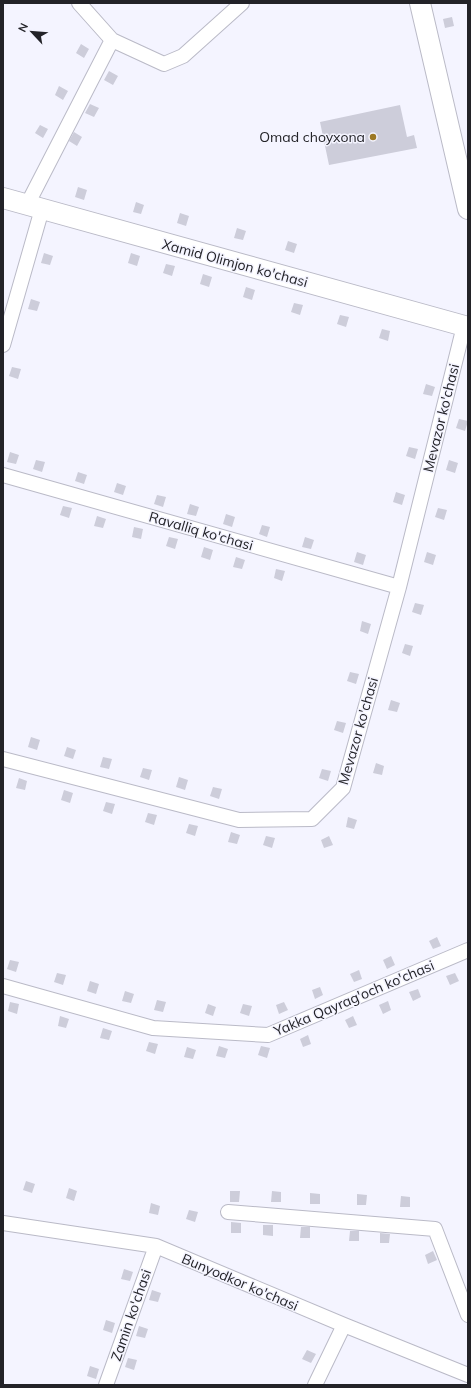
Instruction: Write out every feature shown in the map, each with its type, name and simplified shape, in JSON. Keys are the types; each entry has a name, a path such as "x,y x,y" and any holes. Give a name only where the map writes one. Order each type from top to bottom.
{"main road":[{"path":"420,3 468,209"},
{"name":"Xamid Olimjon ko'chasi","path":"3,198 466,326"}],"street":[{"path":"78,3 112,40 164,64 183,56 242,3"},
{"path":"3,345 35,207 112,40"},
{"name":"Mevazor ko'chasi","path":"3,759 239,820 312,819 343,788 399,587 466,326"},
{"name":"Ravalliq ko'chasi","path":"3,475 399,587"},
{"name":"Yakka Qayrag'och ko'chasi","path":"3,986 153,1028 268,1035 468,950"},
{"path":"228,1212 435,1229 468,1315"},
{"name":"Bunyodkor ko'chasi","path":"3,1223 156,1246 468,1375"},
{"name":"Zamin ko'chasi","path":"106,1385 156,1246"},
{"path":"315,1385 344,1325"}],"building":[{"path":"452,17 454,26 445,28 443,19"},
{"path":"81,44 89,49 84,58 76,53"},
{"path":"109,71 118,76 113,85 104,80"},
{"path":"59,86 68,91 63,100 55,95"},
{"path":"90,104 99,108 94,117 85,113"},
{"path":"400,105 407,137 414,135 417,148 329,165 320,122"},
{"path":"40,125 48,129 43,138 35,133"},
{"path":"74,132 82,137 77,146 69,141"},
{"path":"78,187 87,190 84,200 75,197"},
{"path":"136,202 144,205 141,214 133,212"},
{"path":"180,213 189,216 186,226 177,223"},
{"path":"237,228 246,231 243,240 234,238"},
{"path":"288,241 297,244 294,253 285,250"},
{"path":"44,253 53,256 50,265 41,263"},
{"path":"131,253 140,256 137,266 128,263"},
{"path":"166,264 175,266 172,276 163,273"},
{"path":"203,274 212,277 209,287 200,284"},
{"path":"246,287 255,290 252,300 243,297"},
{"path":"31,299 40,302 37,311 28,309"},
{"path":"294,303 303,305 300,315 291,312"},
{"path":"340,315 349,317 346,327 337,324"},
{"path":"382,329 390,331 388,341 379,338"},
{"path":"12,367 21,369 18,379 9,376"},
{"path":"426,384 435,387 432,396 423,394"},
{"path":"459,419 468,421 465,431 456,428"},
{"path":"409,447 418,449 415,459 406,456"},
{"path":"10,452 19,455 16,464 7,462"},
{"path":"36,460 45,462 42,472 33,469"},
{"path":"449,460 458,463 455,473 446,470"},
{"path":"78,472 87,475 84,484 75,481"},
{"path":"117,483 126,486 123,495 114,492"},
{"path":"396,492 405,495 402,505 393,502"},
{"path":"157,495 166,497 163,507 154,504"},
{"path":"190,504 199,507 196,516 187,514"},
{"path":"63,506 72,508 69,518 60,515"},
{"path":"438,508 447,510 444,520 435,517"},
{"path":"226,514 235,517 232,527 223,524"},
{"path":"97,516 106,519 103,528 94,526"},
{"path":"262,525 270,527 267,537 259,534"},
{"path":"134,527 143,529 141,539 132,537"},
{"path":"169,537 178,539 175,549 166,546"},
{"path":"305,537 314,540 311,549 302,547"},
{"path":"204,547 213,550 210,560 201,557"},
{"path":"357,552 366,555 363,565 354,562"},
{"path":"427,552 436,555 433,565 424,562"},
{"path":"236,557 245,560 242,569 233,567"},
{"path":"276,569 285,571 282,581 274,578"},
{"path":"415,603 424,605 421,615 412,612"},
{"path":"362,621 371,624 368,634 360,631"},
{"path":"405,644 413,646 410,656 402,653"},
{"path":"350,672 359,674 356,684 347,681"},
{"path":"391,700 400,703 397,712 388,710"},
{"path":"337,721 346,723 343,733 334,730"},
{"path":"31,737 40,740 37,750 28,747"},
{"path":"67,747 76,750 73,759 64,756"},
{"path":"103,757 112,759 109,769 100,767"},
{"path":"376,763 384,766 382,775 373,773"},
{"path":"143,768 152,770 149,780 140,777"},
{"path":"322,769 331,771 328,781 319,778"},
{"path":"179,777 188,780 185,790 176,787"},
{"path":"19,778 27,781 25,790 16,788"},
{"path":"213,787 222,789 219,799 210,796"},
{"path":"64,790 73,793 70,803 61,800"},
{"path":"106,802 115,804 112,814 103,811"},
{"path":"148,813 157,815 154,825 145,822"},
{"path":"348,817 357,820 354,829 346,827"},
{"path":"189,824 198,826 195,836 186,833"},
{"path":"231,832 240,835 237,844 228,842"},
{"path":"266,836 275,838 272,848 263,845"},
{"path":"329,836 333,845 324,848 321,840"},
{"path":"437,937 441,946 433,949 429,941"},
{"path":"391,956 395,965 387,969 383,960"},
{"path":"10,960 19,962 16,972 7,969"},
{"path":"359,970 362,979 354,982 350,974"},
{"path":"57,973 66,975 63,985 54,982"},
{"path":"455,973 459,981 450,985 446,976"},
{"path":"90,981 99,984 96,994 87,991"},
{"path":"320,987 323,995 315,999 312,990"},
{"path":"418,989 421,997 413,1001 409,992"},
{"path":"125,991 134,994 131,1003 122,1001"},
{"path":"157,1000 166,1002 163,1012 154,1010"},
{"path":"388,1001 391,1010 383,1014 379,1005"},
{"path":"10,1002 19,1004 17,1014 8,1011"},
{"path":"284,1002 288,1010 279,1014 276,1005"},
{"path":"208,1004 216,1007 213,1016 205,1013"},
{"path":"243,1004 252,1006 249,1016 240,1013"},
{"path":"60,1016 69,1019 66,1028 58,1026"},
{"path":"353,1016 357,1025 349,1028 345,1020"},
{"path":"103,1028 112,1031 109,1040 100,1038"},
{"path":"308,1035 311,1044 303,1047 300,1039"},
{"path":"149,1042 158,1044 155,1054 146,1051"},
{"path":"219,1046 228,1049 225,1058 216,1056"},
{"path":"261,1046 270,1048 267,1058 258,1055"},
{"path":"187,1047 196,1050 193,1059 184,1057"},
{"path":"26,1181 35,1184 32,1193 23,1190"},
{"path":"69,1188 77,1191 74,1201 66,1198"},
{"path":"230,1191 240,1191 239,1202 230,1202"},
{"path":"272,1191 281,1192 281,1202 271,1202"},
{"path":"310,1193 320,1194 320,1204 310,1204"},
{"path":"357,1194 367,1195 366,1205 357,1205"},
{"path":"401,1196 410,1197 410,1207 400,1207"},
{"path":"151,1203 160,1206 158,1215 149,1213"},
{"path":"189,1210 198,1212 195,1222 186,1219"},
{"path":"231,1222 241,1223 241,1233 231,1233"},
{"path":"263,1225 273,1225 273,1236 263,1235"},
{"path":"301,1227 310,1227 310,1238 300,1238"},
{"path":"350,1231 359,1231 359,1241 349,1241"},
{"path":"380,1233 390,1234 389,1243 380,1243"},
{"path":"433,1251 437,1260 428,1264 425,1255"},
{"path":"124,1269 133,1272 130,1281 121,1279"},
{"path":"152,1290 161,1293 158,1302 149,1300"},
{"path":"106,1320 115,1323 112,1333 103,1330"},
{"path":"139,1326 148,1329 145,1338 136,1336"},
{"path":"307,1350 316,1354 311,1363 302,1359"},
{"path":"128,1358 137,1360 134,1370 125,1367"},
{"path":"90,1366 99,1369 96,1379 87,1376"}],"place":[{"name":"Omad choyxona","path":"373,137"}]}
